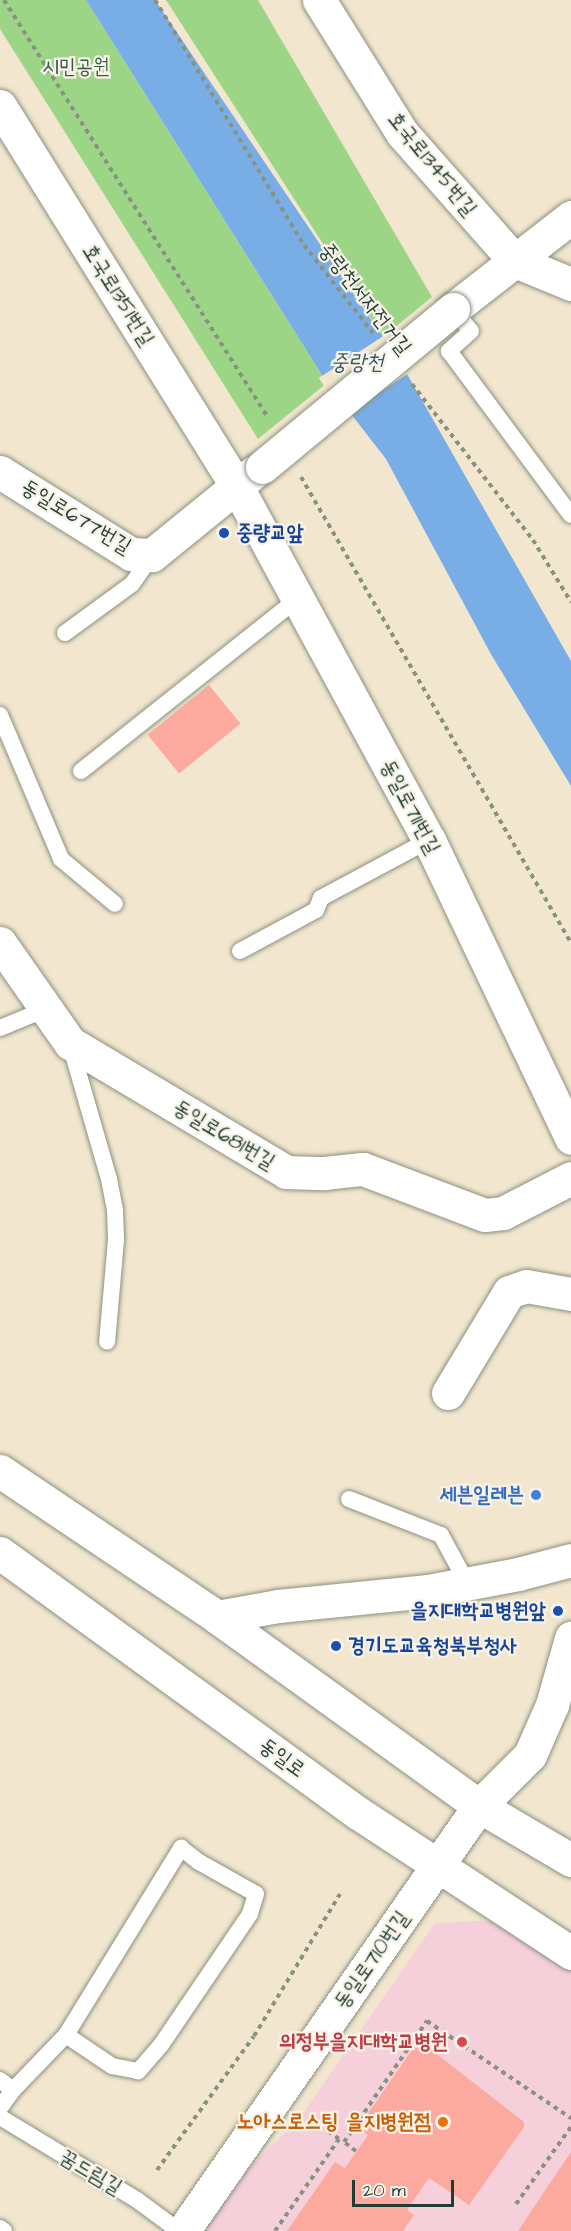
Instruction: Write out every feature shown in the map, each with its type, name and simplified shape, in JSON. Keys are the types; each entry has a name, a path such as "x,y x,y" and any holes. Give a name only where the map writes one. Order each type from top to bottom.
{"street":[{"name":"호국로1345번길","path":"319,0 402,133 514,261"},
{"name":"호국로1351번길","path":"0,106 249,476"},
{"name":"동일로677번길","path":"0,472 131,554 152,555 453,309 571,217"},
{"path":"514,261 571,284"},
{"name":"동일로711번길","path":"249,476 297,599 429,840 571,1138"},
{"name":"동일로681번길","path":"0,943 70,1043 286,1172 324,1173 363,1169 485,1215 503,1214 571,1179"},
{"path":"448,1393 509,1292 526,1286 571,1294"},
{"path":"0,1459 53,1507"},
{"path":"0,1471 218,1617 479,1806 571,1860"},
{"name":"동일로","path":"0,1553 437,1867 571,1953"},
{"path":"218,1617 278,1606 428,1591 518,1574 571,1560"},
{"path":"479,1806 530,1755 552,1705 571,1638"},
{"name":"동일로710번길","path":"181,2231 479,1806"}],"lane":[{"path":"453,309 471,331 449,351 571,515"},
{"path":"65,633 132,584 152,555"},
{"path":"81,771 297,599"},
{"path":"0,715 61,860 115,903"},
{"path":"240,951 316,910 321,898 429,840"},
{"path":"0,1028 46,1009"},
{"path":"70,1043 109,1179 115,1210 116,1240 107,1342"},
{"path":"349,1498 441,1535 467,1583"},
{"path":"0,2108 7,2085 66,2035 181,1848 199,1862 256,1894 250,1914 161,2045 138,2071 112,2066 66,2035"},
{"name":"꿈드림길","path":"0,2117 136,2200 181,2231"},
{"path":"0,2228 4,2231"}],"path":[{"name":"중랑천서자전거길","path":"155,0 304,245 376,337"},
{"name":"중랑천서자전거길","path":"411,383 533,540 571,603"},
{"path":"158,2170 254,2036 340,1894"},
{"path":"275,2231 427,2021 571,2118"},
{"path":"394,2037 409,2047"},
{"path":"516,2204 571,2127"},
{"path":"329,2132 356,2151"}],"shaded area":[{"name":"의정부을지대학교병원","path":"504,1920 571,1965 571,2231 200,2231 234,2182 299,2119 435,1923"}],"green space":[{"name":"시민공원","path":"0,0 86,0 327,383 258,439 0,29"},
{"path":"166,0 258,0 432,297 383,337"}],"water":[{"name":"중랑천","path":"86,0 155,0 403,367 571,661 571,786 492,656 386,459 327,383"}],"pier":[{"path":"385,335 410,373 343,416 319,378"}],"building":[{"path":"209,685 240,724 179,774 148,735"},
{"path":"420,2047 429,2048 524,2122 524,2127 469,2205 429,2178 407,2210 414,2215 403,2231 287,2231 335,2162 345,2168 368,2135 358,2128 412,2050"},
{"path":"571,2152 571,2231 518,2231 546,2189"}],"place":[{"name":"중량교앞","path":"224,533"},
{"name":"세븐일레븐","path":"536,1495"},
{"name":"을지대학교병원앞","path":"558,1611"},
{"name":"경기도교육청북부청사","path":"336,1646"},
{"name":"의정부을지대학교병원","path":"462,2042"},
{"name":"노아스로스팅 을지병원점","path":"443,2122"}]}
